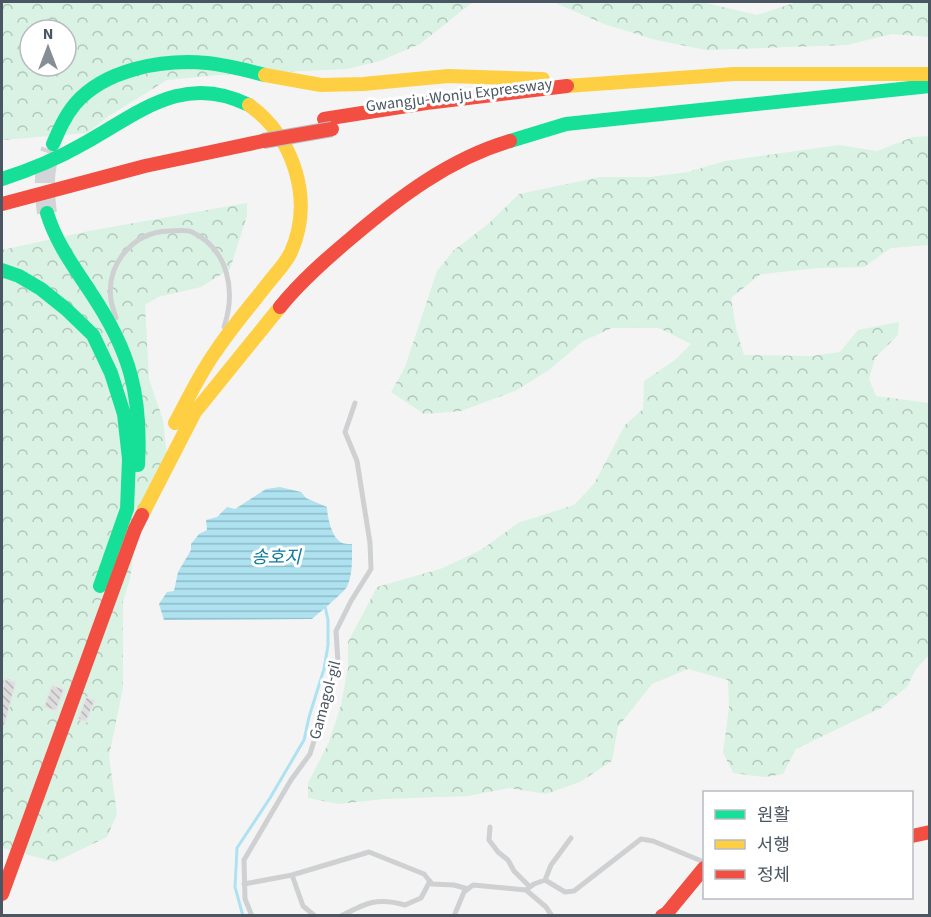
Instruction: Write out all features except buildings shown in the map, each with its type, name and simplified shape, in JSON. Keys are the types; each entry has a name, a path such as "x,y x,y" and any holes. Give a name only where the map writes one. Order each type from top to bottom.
{"main road":[{"path":"53,144 61,123 84,94 119,75 149,66 176,63 220,64 320,85 382,83 435,77 522,77 597,83"},
{"name":"Gwangju-Wonju Expressway","path":"2,192 134,158 460,98 597,83 745,74 930,74"},
{"name":"Gwangju-Wonju Expressway","path":"328,124 619,93 761,86 930,85"},
{"path":"135,529 195,412 296,287 388,206 434,175 482,149 566,124 930,85"},
{"path":"2,179 69,153 162,99 199,92 216,93 237,98 264,114 280,134 292,159 300,191 301,218 290,254 215,352 172,429 148,478 135,529 2,894"},
{"name":"Gwangju-Wonju Expressway","path":"2,204 262,135"},
{"path":"2,865 127,509 137,471 141,436 137,392 125,352 103,311 51,231 47,213"},
{"path":"2,270 19,276 41,289 66,309 93,336 111,373 124,414 129,459 127,509"},
{"path":"913,836 930,832"},
{"path":"662,915 667,913 703,870"}],"lane":[{"path":"125,352 111,299 114,266 137,240 162,231 190,231 213,247 223,264 230,286 228,312 215,352"},
{"name":"Gamagol-gil","path":"252,915 244,899 244,860 291,780 310,754 338,663 336,631 371,569 370,543 357,461 345,432 355,404"},
{"path":"490,827 489,840 552,915"},
{"path":"454,915 464,892 473,885 528,888 544,880 550,865 571,838"},
{"path":"544,880 565,892 574,891 641,839 653,841 703,861"},
{"path":"244,884 291,875 369,852 424,874 432,884 454,885 468,890"},
{"path":"291,875 303,906 315,915"},
{"path":"341,915 372,901 405,905 421,898 430,881"}],"green space":[{"path":"2,2 473,2 420,44 380,61 347,69 218,75 167,80 109,116 87,133 2,140"},
{"path":"553,2 702,2 757,15 797,2 929,2 929,37 892,34 847,45 706,50 656,40 604,24"},
{"path":"929,136 929,245 891,248 864,267 819,268 761,274 731,298 744,355 811,356 840,352 858,330 899,322 898,335 875,358 869,379 876,396 929,403 929,655 916,669 907,687 881,708 796,749 783,774 765,777 733,773 723,752 729,708 728,680 688,669 652,684 618,727 612,761 580,782 546,794 509,788 468,796 384,799 339,804 308,798 308,783 329,742 341,705 348,667 348,642 377,587 440,569 481,550 518,523 574,505 594,484 625,425 643,409 644,381 675,360 691,344 659,328 612,328 583,341 549,370 515,391 461,411 424,414 391,392 405,367 437,271 454,250 487,225 519,194 600,177 650,177 688,172 725,161 839,145 877,151 913,137"},
{"path":"247,203 247,216 230,269 201,287 158,297 145,305 149,379 163,420 168,465 140,508 130,579 123,601 123,688 109,756 117,814 107,837 55,862 2,848 2,250 89,231"}],"water":[{"name":"송호지","path":"280,487 301,492 306,498 327,507 333,533 342,543 352,544 351,571 345,590 312,619 164,620 159,604 167,592 174,591 178,572 191,550 191,544 199,534 207,530 206,520 217,517 227,507 235,509 266,489"}],"waterway":[{"path":"243,916 235,887 237,848 304,740 324,669 328,645 328,620 325,606"}],"tunnel":[{"path":"47,213 45,181 51,150"}],"traffic: fast":[{"path":"53,144 68,113 87,92 102,82 136,69 190,62 222,65 265,75"},
{"path":"510,141 566,124 930,86"},
{"path":"2,179 63,155 162,100 203,93 225,96 249,105"},
{"path":"47,213 60,245 104,314 124,354 131,374 138,417 138,465"},
{"path":"2,270 19,276 41,289 93,335 111,373 124,414 129,459 127,509 100,586"}],"traffic: slow":[{"path":"567,86 734,74 930,74"},
{"path":"265,75 321,85 363,84 448,76 543,79"},
{"path":"175,423 210,359 286,260 298,232 300,191 296,171 278,134 265,118 249,105"},
{"path":"142,515 195,412 280,307"}],"traffic: jam":[{"path":"324,119 426,103 567,86"},
{"path":"263,141 332,129"},
{"path":"2,204 145,166 263,141"},
{"path":"280,307 322,263 368,224 425,181 466,158 510,141"},
{"path":"2,894 142,515"},
{"path":"913,836 930,832"},
{"path":"662,916 703,869"}]}
